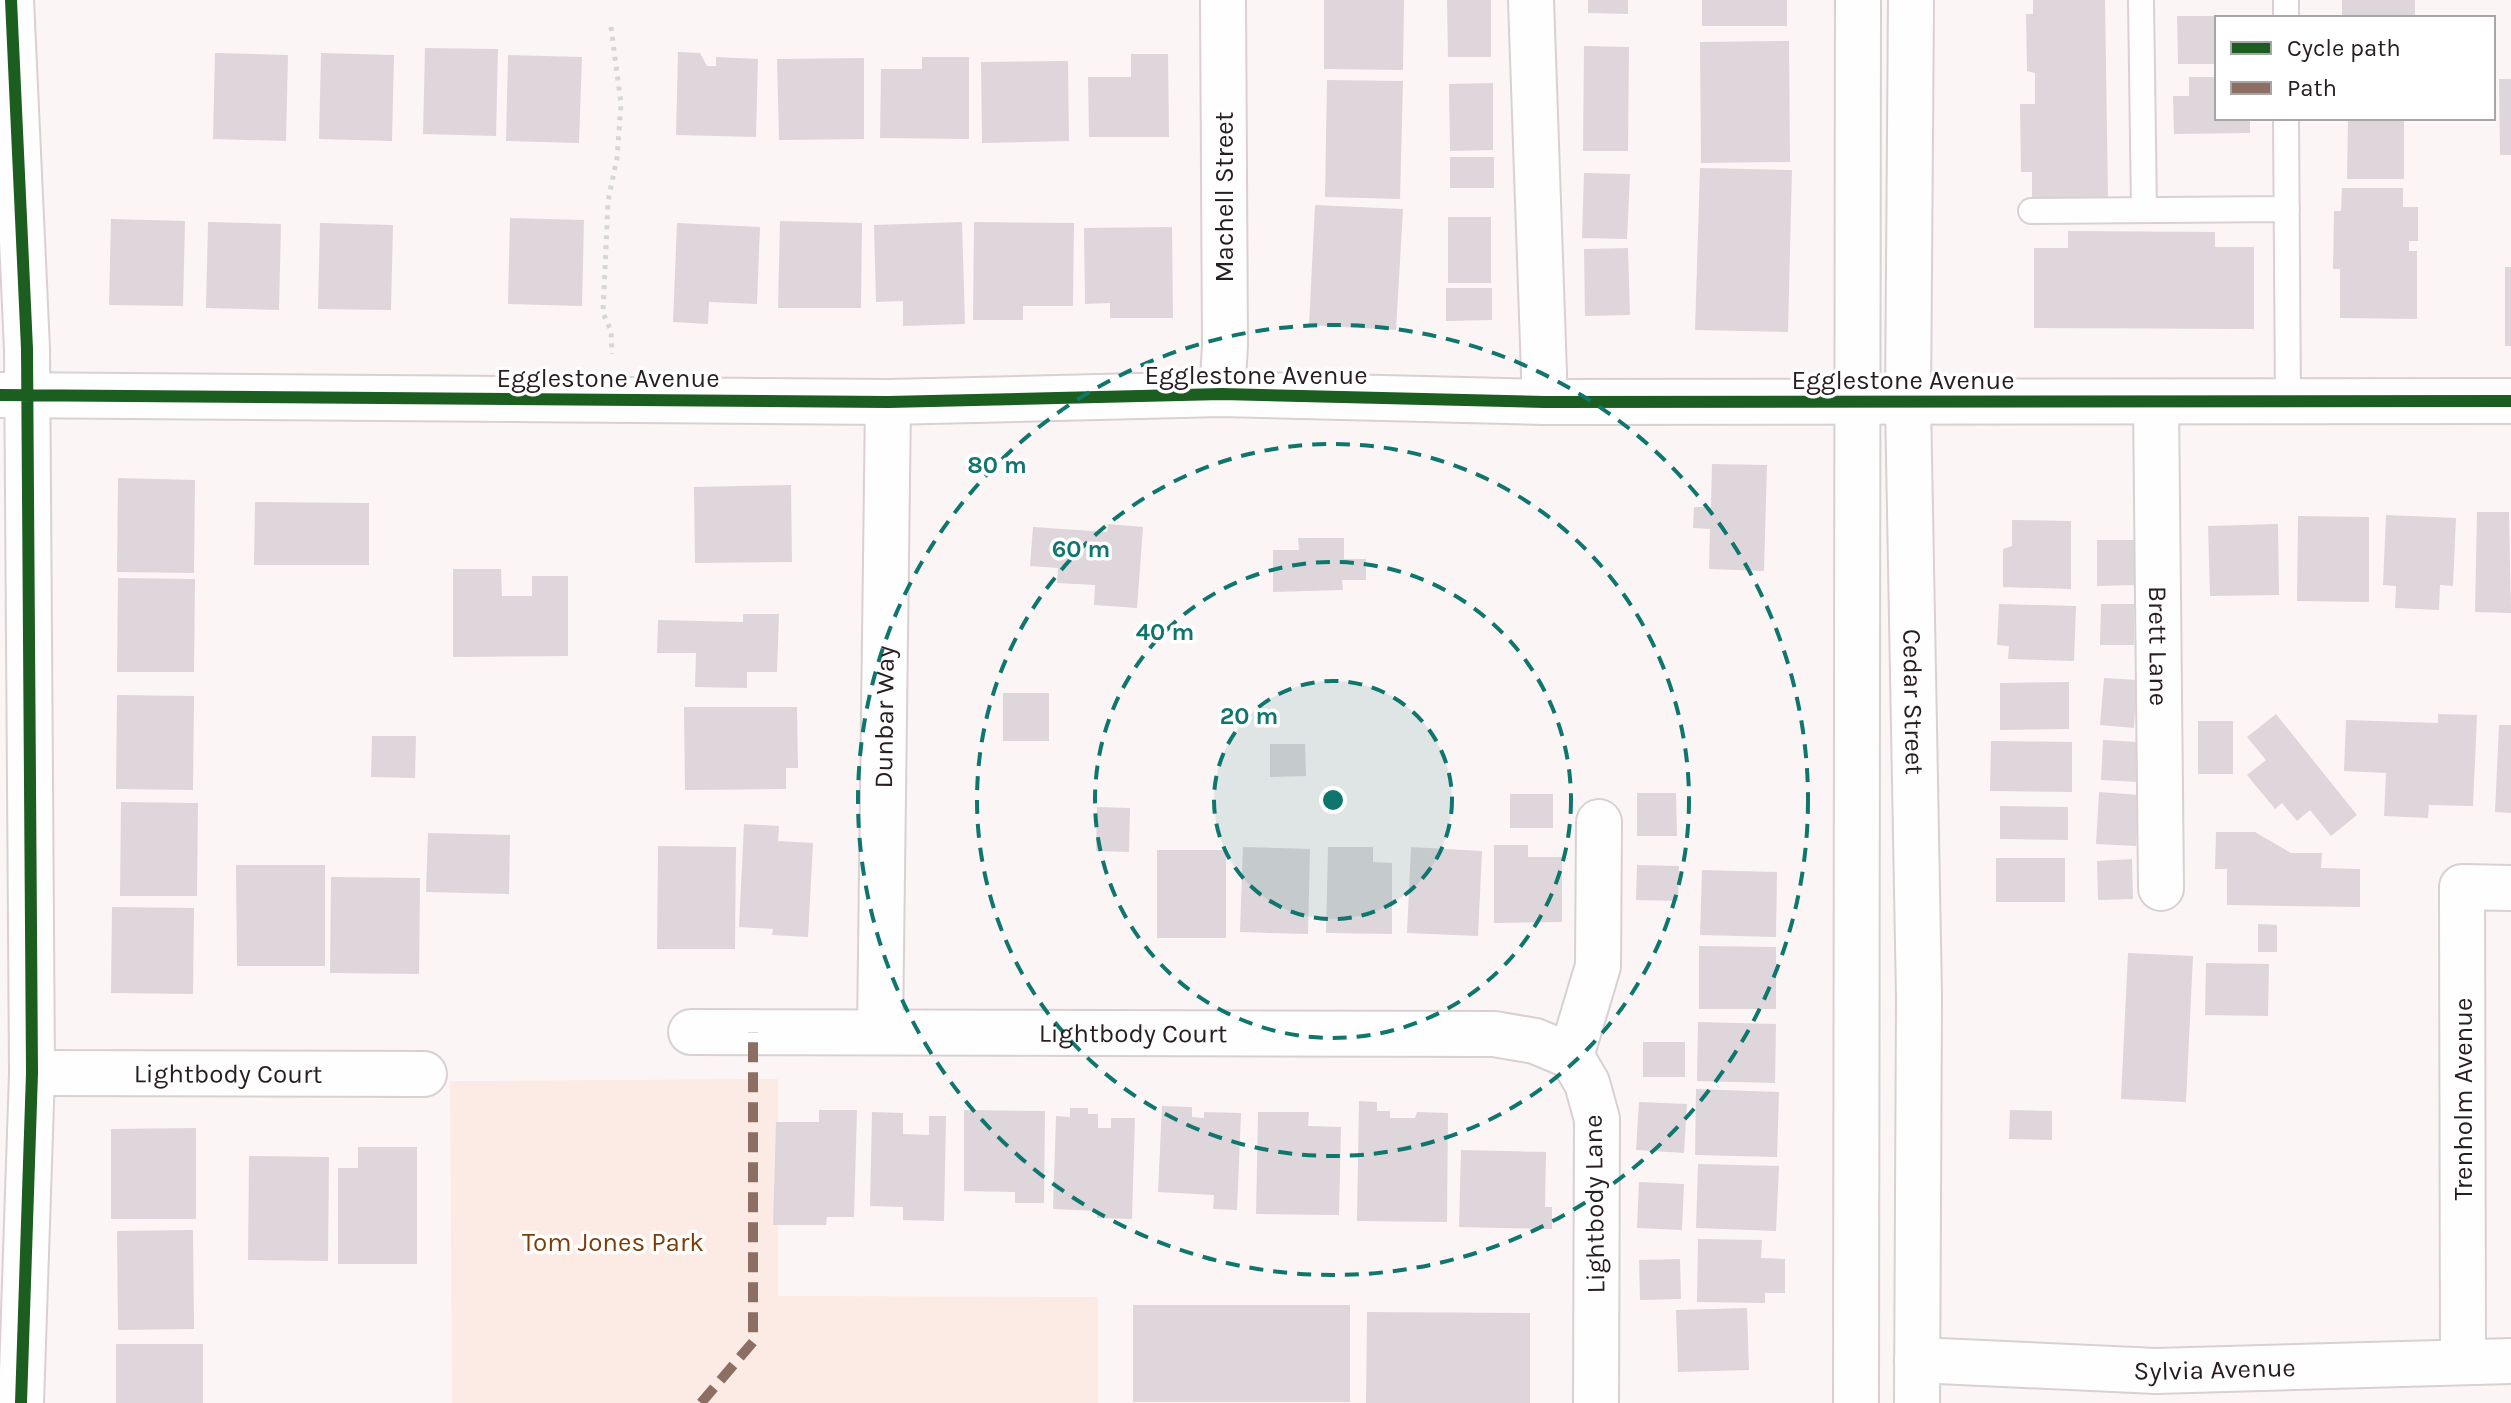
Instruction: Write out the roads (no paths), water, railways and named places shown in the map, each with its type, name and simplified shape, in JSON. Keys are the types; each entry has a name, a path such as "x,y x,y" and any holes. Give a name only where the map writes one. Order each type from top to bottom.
{"street":[{"path":"11,0 13,396 32,1073 21,1403"},
{"name":"Machell Street","path":"1222,394 1225,346 1223,0"},
{"path":"1531,0 1545,402"},
{"name":"Cedar Street","path":"1856,1403 1858,0"},
{"name":"Cedar Street","path":"1911,0 1908,403 1919,997 1917,1403"},
{"name":"Egglestone Avenue","path":"13,396 888,402 1222,394 1545,402 2511,401"},
{"name":"Dunbar Way","path":"880,1031 888,402"},
{"name":"Brett Lane","path":"2156,402 2161,888"},
{"path":"1571,1056 1598,966 1599,822"},
{"name":"Trenholm Avenue","path":"2463,1361 2462,887 2511,888"},
{"name":"Lightbody Court","path":"691,1032 1494,1034 1535,1041 1571,1056"},
{"name":"Lightbody Lane","path":"1571,1056 1587,1083 1597,1119 1596,1403"},
{"name":"Lightbody Court","path":"32,1073 424,1074"},
{"name":"Sylvia Avenue","path":"1917,1360 2156,1371 2511,1361"}],"lane":[{"path":"2141,0 2144,210"},
{"path":"2286,120 2288,400"},
{"path":"2031,211 2287,209"}],"park label":[{"name":"Tom Jones Park","path":"613,1242"}]}
